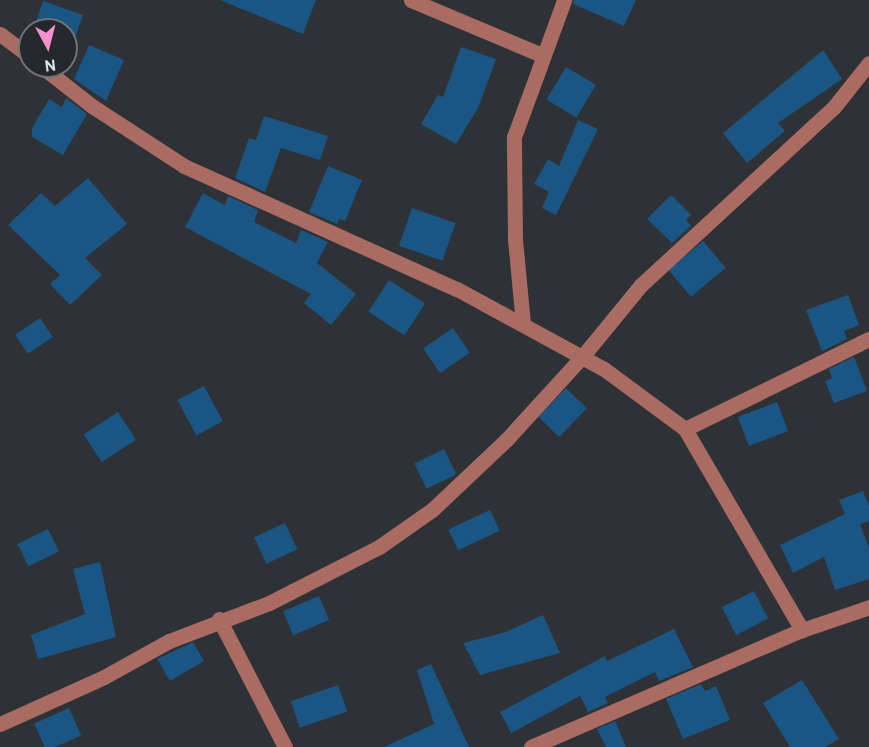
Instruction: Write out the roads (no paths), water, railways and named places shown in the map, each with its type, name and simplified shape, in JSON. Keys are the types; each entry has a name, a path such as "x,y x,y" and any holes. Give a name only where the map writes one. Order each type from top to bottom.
{"street":[{"path":"411,0 542,55"},
{"path":"523,324 515,240 514,137 542,55 564,0"},
{"path":"0,34 18,48"},
{"path":"0,724 219,619 269,603 379,547 433,509 507,439 582,357 641,285 834,107 869,63"},
{"path":"56,78 92,106 184,166 457,289 582,357 685,429 802,630"},
{"path":"685,429 869,339"},
{"path":"531,747 802,630 869,607"},
{"path":"219,619 285,747"}]}
